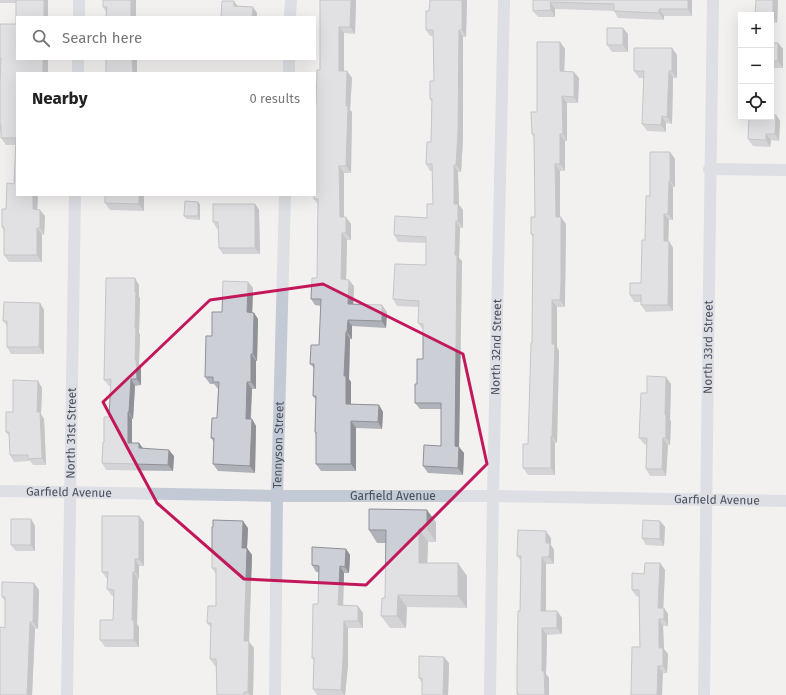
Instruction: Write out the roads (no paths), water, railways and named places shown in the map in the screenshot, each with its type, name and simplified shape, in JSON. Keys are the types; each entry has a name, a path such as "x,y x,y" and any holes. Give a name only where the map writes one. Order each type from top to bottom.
{"street":[{"path":"79,0 79,16"},
{"path":"290,16 291,0"},
{"name":"North 32nd Street","path":"490,695 504,0"},
{"name":"North 33rd Street","path":"704,695 713,0"},
{"path":"78,60 78,72"},
{"path":"289,60 289,72"},
{"path":"710,169 786,170"},
{"name":"North 31st Street","path":"67,695 69,493 75,196"},
{"name":"Tennyson Street","path":"276,695 277,496 285,196"},
{"name":"Garfield Avenue","path":"0,491 277,496 493,496 786,502"}]}
